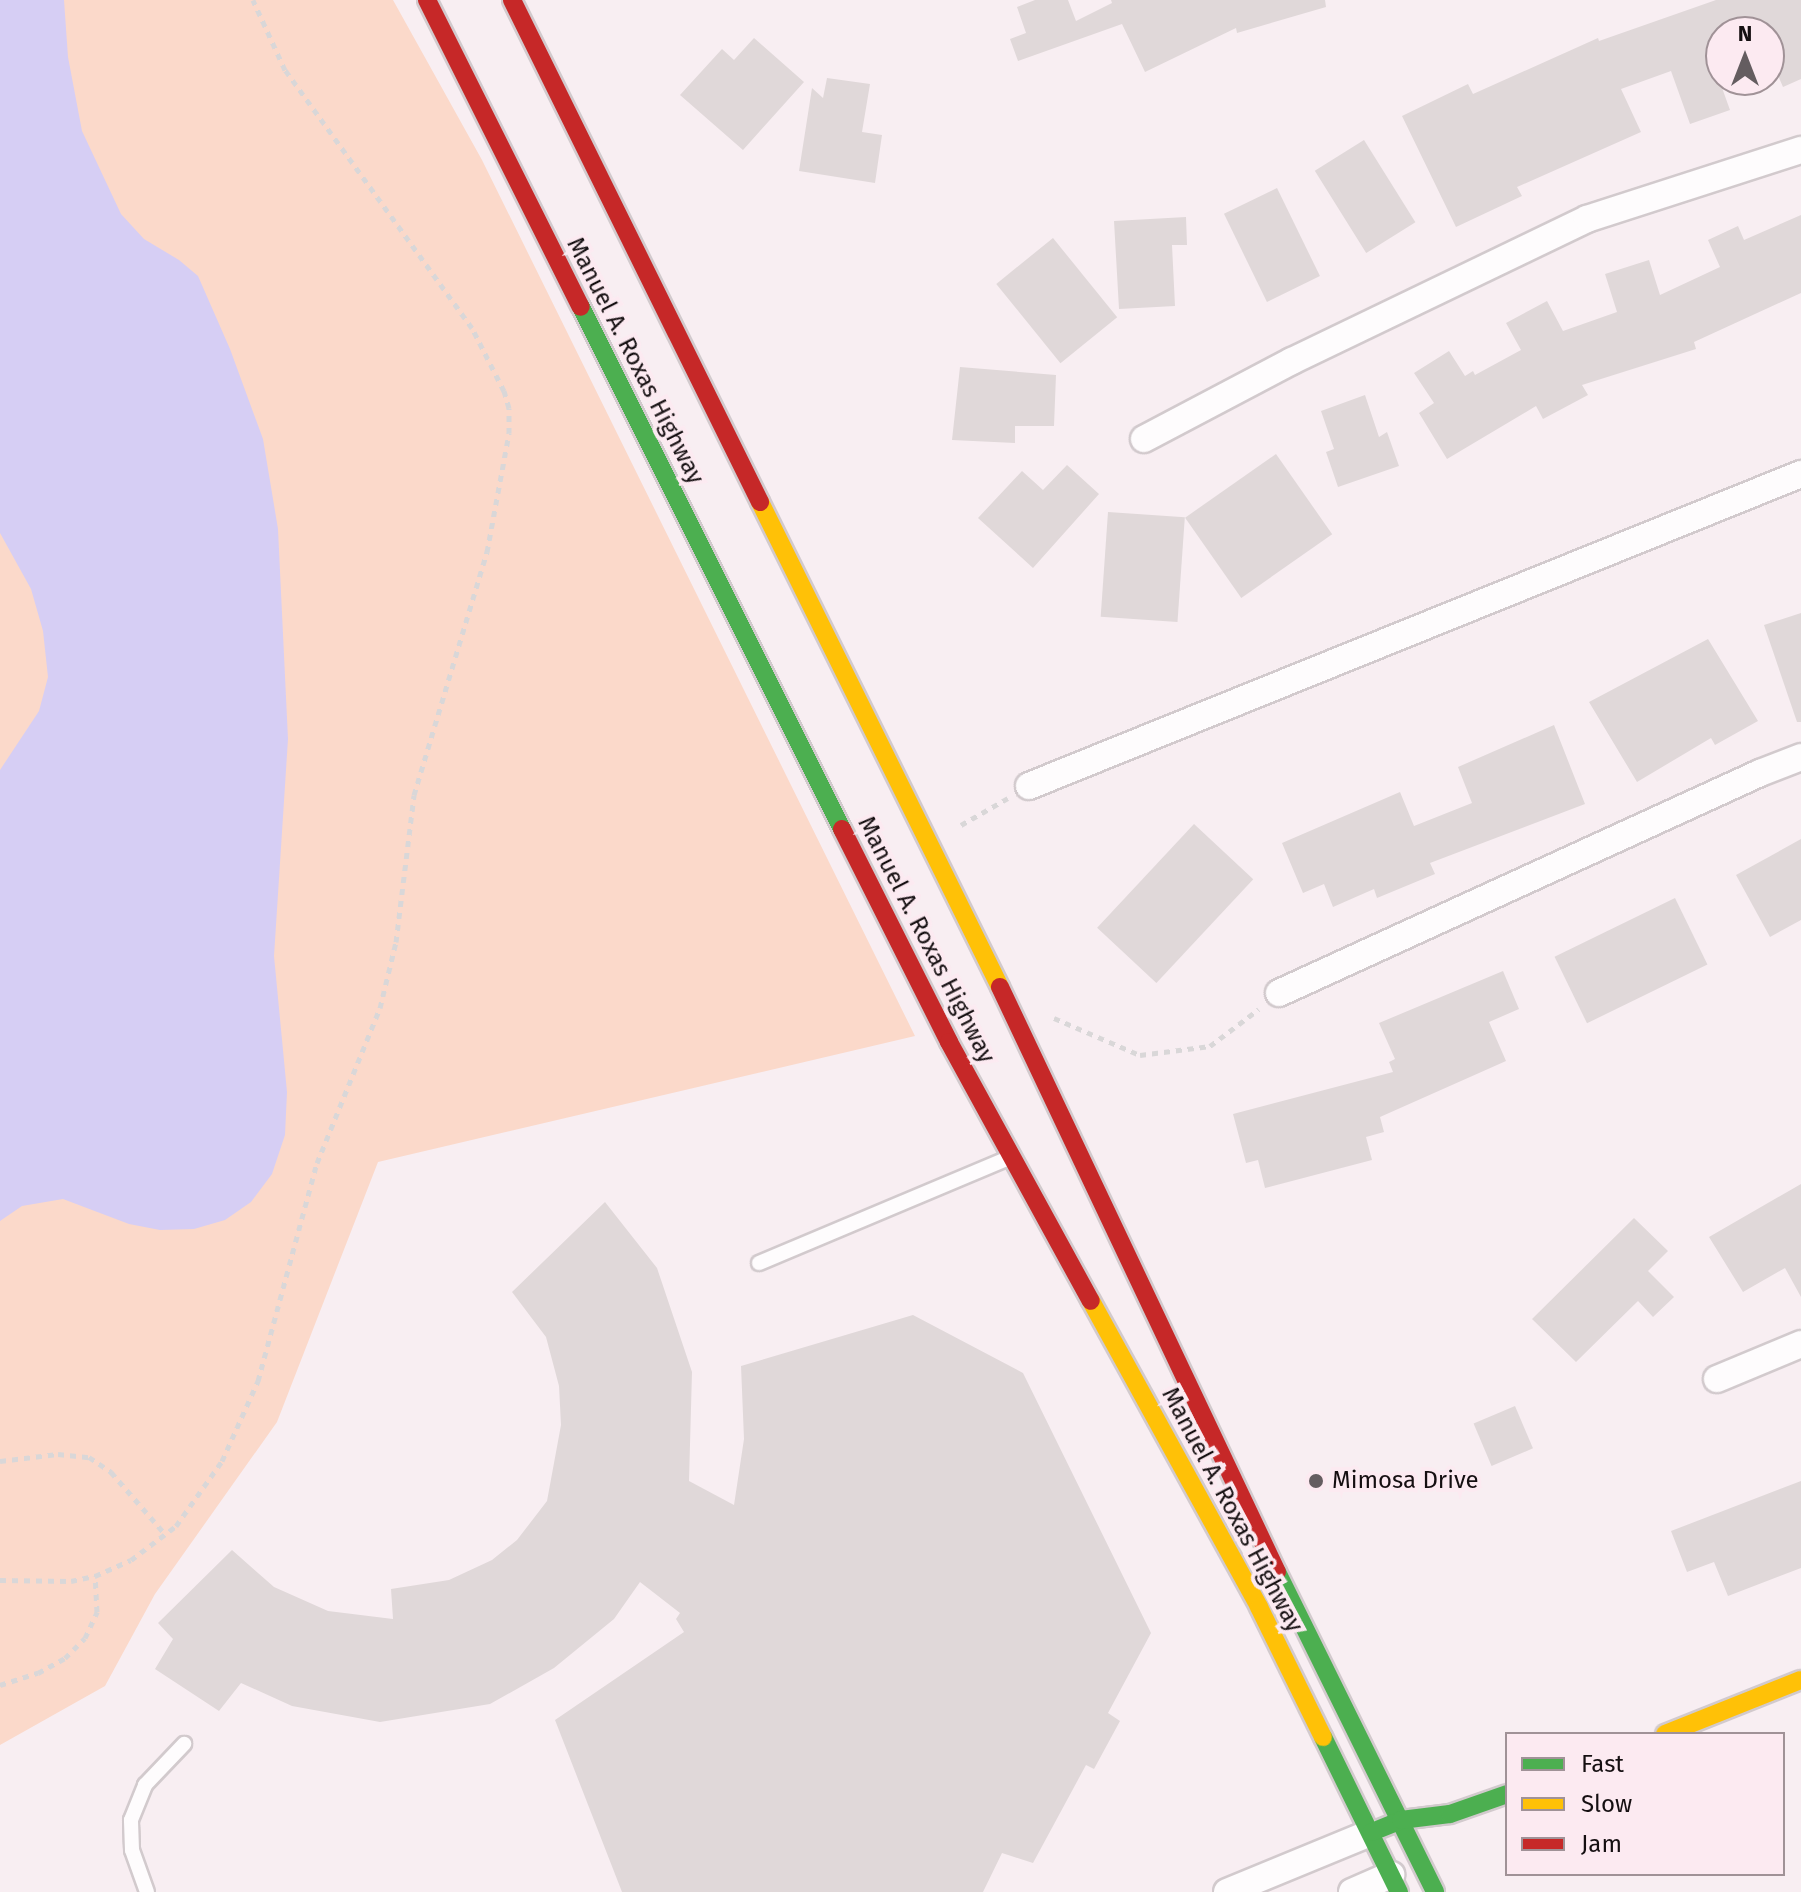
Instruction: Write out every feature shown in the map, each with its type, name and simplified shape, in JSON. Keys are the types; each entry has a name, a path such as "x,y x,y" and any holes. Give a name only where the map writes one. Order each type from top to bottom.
{"main road":[{"name":"Manuel A. Roxas Highway","path":"427,0 949,1042 1259,1607 1395,1884"},
{"name":"Manuel A. Roxas Highway","path":"512,0 1014,1014 1288,1594 1401,1820 1429,1849 1435,1892"},
{"path":"1670,1732 1801,1680"},
{"path":"1370,1833 1401,1820 1450,1814 1505,1795"},
{"path":"1395,1884 1429,1849 1450,1814"}],"street":[{"path":"1144,439 1292,361 1587,219 1801,150"},
{"path":"1029,786 1801,474"},
{"path":"1279,993 1801,757"},
{"path":"1717,1379 1801,1344"},
{"path":"1227,1892 1370,1833"},
{"path":"1352,1892 1395,1884"}],"lane":[{"path":"759,1263 1012,1157"},
{"path":"147,1892 132,1850 131,1820 145,1785 184,1744"}],"path":[{"path":"0,1580 71,1581 95,1576 131,1560 176,1526 222,1461 258,1381 317,1163 380,1008 396,942 414,795 487,552 509,433 509,408 504,391 472,328 285,70 253,0"},
{"path":"929,844 1029,786"},
{"path":"1014,1014 1060,1018 1140,1055 1210,1046 1279,993"},
{"path":"0,1461 58,1454 89,1457 111,1472 165,1534"},
{"path":"0,1685 38,1673 65,1658 85,1638 97,1612 95,1576"}],"shaded area":[{"path":"0,0 393,0 482,160 915,1036 378,1162 277,1422 155,1594 105,1686 0,1745"},
{"path":"0,0 64,0 68,57 82,131 121,214 144,239 179,260 198,276 230,349 263,439 278,529 288,739 274,956 287,1092 285,1135 272,1174 251,1202 225,1220 194,1229 160,1230 129,1224 63,1199 22,1206 0,1221 0,770 39,711 48,677 43,631 31,589 0,533"}],"building":[{"path":"1035,0 1068,0 1076,21 1112,3 1111,0 1325,0 1326,7 1237,33 1236,28 1145,72 1122,24 1018,61 1010,39 1026,33 1017,7"},
{"path":"1716,0 1801,0 1801,79 1785,86 1785,16 1705,16 1705,96 1725,96 1730,110 1690,124 1671,71 1621,89 1641,132 1517,187 1522,196 1456,227 1402,116 1468,84 1473,94 1598,38 1599,41"},
{"path":"754,38 804,82 743,150 680,95 722,49 734,60"},
{"path":"827,78 870,84 862,132 882,135 875,183 799,171 812,88 823,98"},
{"path":"1364,140 1415,222 1366,253 1315,171"},
{"path":"1277,188 1320,276 1267,302 1224,214"},
{"path":"1801,215 1801,293 1694,342 1696,349 1582,385 1588,395 1543,419 1536,406 1447,459 1419,413 1434,403 1414,373 1449,351 1465,376 1473,371 1475,375 1521,350 1506,323 1547,301 1563,331 1617,312 1605,274 1649,260 1660,295 1720,267 1708,240 1738,226 1744,240"},
{"path":"1186,217 1187,245 1172,245 1175,306 1119,309 1114,221"},
{"path":"1053,238 1117,317 1060,363 996,284"},
{"path":"960,367 1056,375 1054,426 1015,426 1015,443 952,440"},
{"path":"1365,395 1379,437 1387,432 1399,466 1338,487 1326,452 1334,449 1321,411"},
{"path":"1276,454 1332,534 1241,598 1185,518"},
{"path":"1067,465 1099,494 1033,568 978,518 1022,471 1043,490"},
{"path":"1108,512 1185,517 1177,622 1101,617"},
{"path":"1801,613 1801,722 1797,722 1764,625"},
{"path":"1708,639 1758,721 1715,745 1711,738 1637,782 1589,702"},
{"path":"1554,725 1585,804 1430,863 1435,874 1377,898 1374,889 1333,907 1324,884 1303,893 1282,843 1400,792 1414,826 1472,803 1458,767"},
{"path":"1194,824 1253,879 1156,983 1097,928"},
{"path":"1801,839 1801,920 1770,937 1736,875"},
{"path":"1675,898 1707,965 1587,1023 1555,957"},
{"path":"1503,971 1519,1009 1489,1022 1506,1061 1380,1117 1384,1132 1366,1137 1372,1160 1265,1188 1258,1160 1246,1163 1233,1114 1393,1072 1389,1062 1395,1059 1379,1023"},
{"path":"1801,1184 1801,1297 1785,1268 1743,1292 1709,1237"},
{"path":"605,1202 657,1268 692,1372 689,1481 734,1505 744,1439 741,1366 913,1315 1023,1373 1151,1633 1108,1713 1120,1721 1094,1769 1086,1765 1033,1863 1002,1853 983,1892 622,1892 555,1720 684,1632 676,1619 680,1613 640,1582 614,1619 554,1668 490,1704 380,1722 292,1706 241,1683 219,1711 155,1669 173,1639 158,1623 232,1550 274,1587 328,1611 393,1619 391,1589 449,1580 492,1560 517,1540 547,1501 561,1425 559,1386 546,1337 512,1292"},
{"path":"1634,1218 1668,1251 1648,1271 1674,1297 1653,1317 1638,1301 1576,1362 1532,1319"},
{"path":"1515,1406 1533,1448 1492,1466 1474,1424"},
{"path":"1801,1481 1801,1568 1728,1596 1714,1562 1687,1572 1671,1531"}],"traffic: fast":[{"path":"581,307 842,829"},
{"path":"1277,1572 1435,1892"},
{"path":"1323,1737 1399,1892"},
{"path":"1372,1832 1401,1820 1450,1814 1505,1795"}],"traffic: slow":[{"path":"760,502 1000,987"},
{"path":"1091,1301 1259,1607 1323,1737"},
{"path":"1670,1732 1801,1680"}],"traffic: jam":[{"path":"427,0 581,307"},
{"path":"512,0 760,502"},
{"path":"842,829 949,1042 1091,1301"},
{"path":"1000,987 1277,1572"}],"place":[{"name":"Mimosa Drive","path":"1316,1481"}]}
